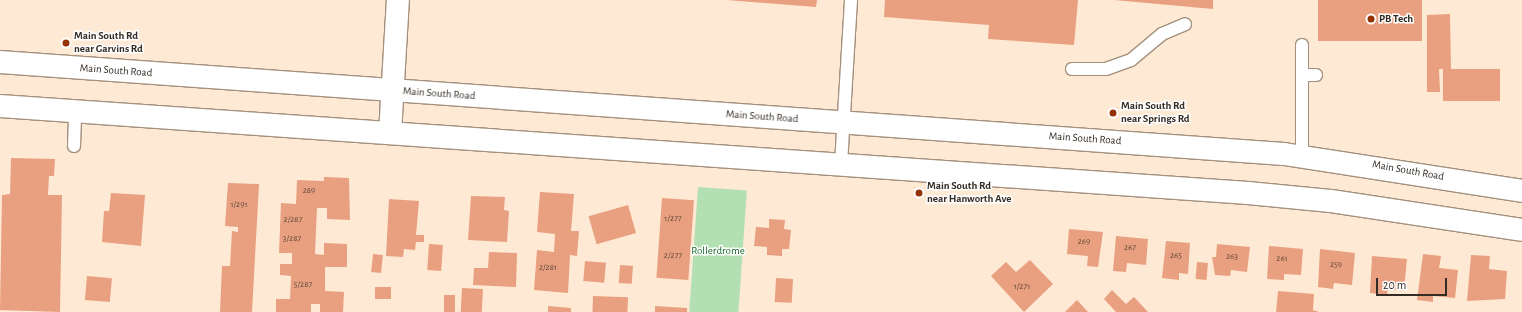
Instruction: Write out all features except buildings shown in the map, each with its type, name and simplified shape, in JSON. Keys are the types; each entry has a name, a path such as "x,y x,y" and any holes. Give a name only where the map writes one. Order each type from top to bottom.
{"main road":[{"path":"390,133 398,0"},
{"name":"Main South Road","path":"0,62 1302,157 1522,191"},
{"path":"0,106 841,164 1324,201 1522,230"}],"lane":[{"path":"841,164 851,0"},
{"path":"1072,69 1106,69 1131,60 1162,34 1185,24"},
{"path":"1302,45 1302,157"},
{"path":"1303,75 1316,75"},
{"path":"74,146 75,111"}],"green space":[{"name":"Rollerdrome","path":"698,187 747,190 738,312 689,312"}],"place":[{"name":"PB Tech","path":"1371,19"},
{"name":"Main South Rd near Garvins Rd","path":"66,43"},
{"name":"Main South Rd near Springs Rd","path":"1113,113"},
{"name":"Main South Rd near Hanworth Ave","path":"919,193"}]}
